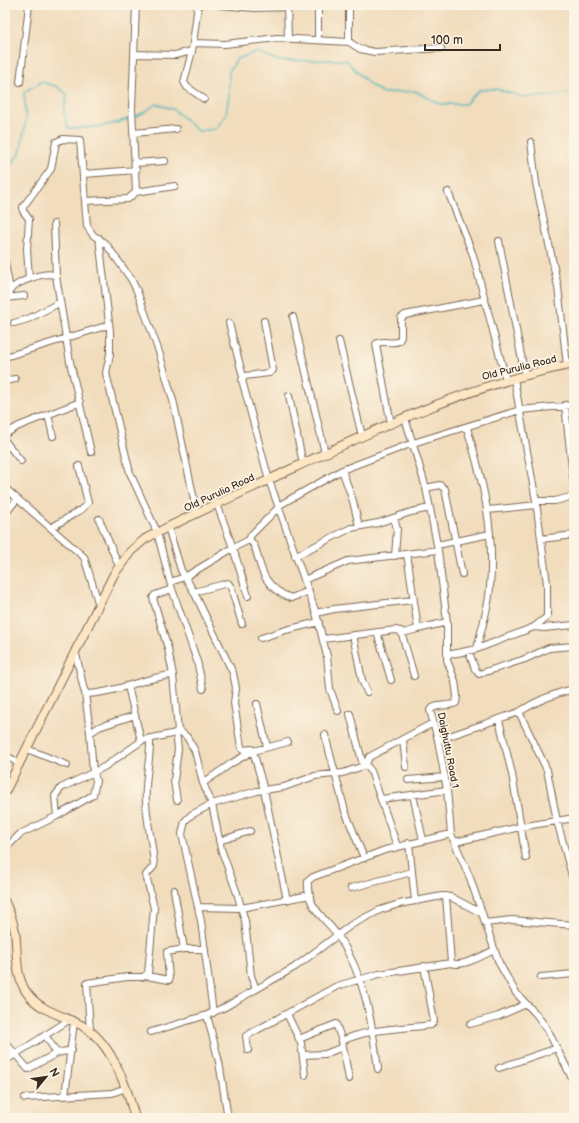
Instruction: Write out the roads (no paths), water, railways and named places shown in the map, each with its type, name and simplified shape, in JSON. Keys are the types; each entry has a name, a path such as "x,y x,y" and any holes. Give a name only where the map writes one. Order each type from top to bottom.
{"main road":[{"name":"Old Purulia Road","path":"5,792 98,602 119,566 145,539 325,453 455,396 510,379 570,364"},
{"path":"5,902 13,920 16,958 22,985 34,1001 46,1010 72,1021 90,1031 109,1054 128,1095 135,1118"}],"street":[{"path":"20,82 29,5"},
{"path":"136,5 132,108 136,163 136,192"},
{"path":"198,5 192,51 184,82 187,88 204,99"},
{"path":"220,5 255,8 287,6 288,39"},
{"path":"318,5 318,40"},
{"path":"349,5 349,42"},
{"path":"193,43 225,44 261,39 288,39 349,42 360,49 375,52 441,48"},
{"path":"135,54 175,55 192,51"},
{"path":"134,133 176,129"},
{"path":"29,279 26,249 29,219 23,211 23,207 50,169 56,142 59,140 80,140 84,174 87,226 93,234 106,244 131,280 140,298 174,404 197,514"},
{"path":"531,142 536,182 558,287 570,364"},
{"path":"136,163 165,161"},
{"path":"84,174 136,170"},
{"path":"85,201 128,199 136,192 175,186"},
{"path":"447,655 469,652 534,627 544,621 548,613 547,584 537,503 520,410 484,300 473,255 448,192"},
{"path":"54,224 56,276 60,303 66,338 91,452"},
{"path":"99,238 109,325 110,354 106,373 130,473 157,532 171,586 197,662 203,688"},
{"path":"498,241 525,376"},
{"path":"5,263 10,290"},
{"path":"24,296 7,298 10,290 14,286 29,279 49,274 56,276"},
{"path":"391,424 376,344 381,342 394,343 399,341 401,337 401,318 405,315 484,300"},
{"path":"14,323 28,319 60,303"},
{"path":"293,318 325,453"},
{"path":"243,377 269,373 274,370 264,321"},
{"path":"229,323 243,377 242,380 269,480 319,622 330,689 338,711"},
{"path":"5,357 109,325"},
{"path":"339,341 362,436"},
{"path":"5,381 15,380"},
{"path":"289,396 303,464"},
{"path":"5,434 19,426 80,402"},
{"path":"565,405 574,486"},
{"path":"177,800 174,781 178,749 173,675 168,649 153,598 155,595 249,540 251,535 278,508 278,506 342,470 413,443 467,428 520,410 574,405"},
{"path":"48,415 53,436"},
{"name":"Daighuttu Road 1","path":"405,418 426,488 438,548 447,622 448,665 455,681 458,700 453,705 432,708 430,714 438,740 445,777 452,834 470,878 494,950 508,982 543,1024 574,1082"},
{"path":"467,428 482,476 488,510 490,534 491,585 477,649"},
{"path":"6,446 21,461"},
{"path":"51,528 82,509 88,503 79,466"},
{"path":"342,470 353,501 359,526"},
{"path":"426,488 440,485 445,489 462,574"},
{"path":"5,488 84,557 98,602"},
{"path":"488,510 555,501 574,496"},
{"path":"5,514 17,500"},
{"path":"217,504 248,596"},
{"path":"295,556 342,532 359,526 378,523 430,508"},
{"path":"394,518 397,534 395,556"},
{"path":"100,519 119,566"},
{"path":"168,527 178,561 185,577 194,592 235,680 234,703 241,747 243,750 252,749 253,752 264,790 287,900"},
{"path":"304,580 348,561 407,554 438,548 456,541 490,534"},
{"path":"541,539 574,535"},
{"path":"249,540 253,544 263,576 273,588 291,598 309,591"},
{"path":"407,554 418,629"},
{"path":"194,592 228,583 231,587 242,624"},
{"path":"316,613 334,609 413,600"},
{"path":"261,638 319,622"},
{"path":"323,639 398,630 402,633 447,622"},
{"path":"534,627 544,628 574,625"},
{"path":"377,632 391,680"},
{"path":"402,633 414,676"},
{"path":"353,635 362,680 367,692"},
{"path":"469,652 475,669 479,674 525,659 549,648 574,646"},
{"path":"5,849 20,834 57,816 93,795 96,781 85,693 75,650"},
{"path":"85,693 89,694 109,691 162,676 173,675"},
{"path":"128,686 141,742"},
{"path":"438,740 519,712 540,699 574,690"},
{"path":"257,704 267,747"},
{"path":"519,712 547,770 557,821 574,883"},
{"path":"350,714 364,765 371,771 382,799 397,846"},
{"path":"90,733 99,727 135,715"},
{"path":"499,720 512,774 526,858"},
{"path":"228,1118 220,1062 210,1014 205,949 198,907 184,850 182,826 185,821 196,811 212,804 264,790 277,789 315,776 335,774 364,765 369,757 433,723"},
{"path":"57,816 55,799 58,791 94,772 141,742 150,738 177,731 187,737 196,751 204,786 212,804 219,841 242,908 251,976 256,989"},
{"path":"325,735 345,811 364,858"},
{"path":"146,976 149,966 154,908 146,875 154,866 147,821 145,787 150,755 150,738"},
{"path":"403,739 406,768"},
{"path":"204,786 232,763 253,752 288,742"},
{"path":"27,749 67,765"},
{"path":"5,755 20,764"},
{"path":"408,780 445,777"},
{"path":"382,799 447,790"},
{"path":"413,794 423,840"},
{"path":"455,842 520,827 574,818"},
{"path":"219,841 250,831"},
{"path":"378,1069 361,979 337,935 315,911 308,885 309,879 397,846 452,834"},
{"path":"409,843 415,901"},
{"path":"351,888 412,872"},
{"path":"174,890 184,949"},
{"path":"198,907 242,908 310,895"},
{"path":"151,1032 210,1014 295,967 351,925 380,910 415,901 446,896 481,913"},
{"path":"446,896 451,963"},
{"path":"485,923 512,920 574,925"},
{"path":"90,1031 87,983 146,976 169,980 167,952 184,949 205,949"},
{"path":"248,1050 246,1036 327,990 379,974 424,966 472,961 494,950"},
{"path":"303,1055 325,1054 342,1044 350,1037 430,1025 434,1021 433,1011 424,966"},
{"path":"541,977 574,974"},
{"path":"470,1024 499,1016 526,1004"},
{"path":"287,1014 299,1039 306,1075"},
{"path":"5,1061 45,1035 72,1021 72,1050 65,1096"},
{"path":"299,1039 336,1024 342,1044 349,1079"},
{"path":"45,1035 57,1053"},
{"path":"5,1042 28,1069 57,1053 72,1050"},
{"path":"499,1068 557,1048"},
{"path":"25,1098 112,1093 128,1095"}],"waterway":[{"path":"134,117 156,104 173,109 198,131 216,129 226,115 229,95 229,71 237,59 257,52 279,61 346,60 370,85 383,93 415,91 440,104 465,104 479,90 496,89 523,97 554,96 574,92"},
{"path":"5,170 20,154 26,120 24,92 41,82 56,86 67,94 64,112 68,128 99,127 115,124 130,118"}]}
